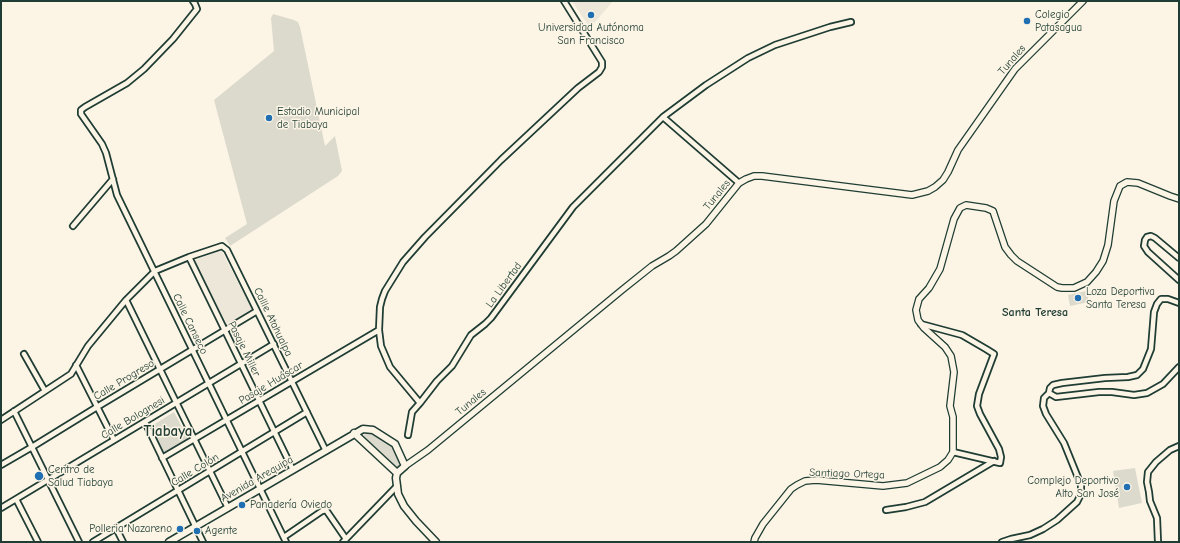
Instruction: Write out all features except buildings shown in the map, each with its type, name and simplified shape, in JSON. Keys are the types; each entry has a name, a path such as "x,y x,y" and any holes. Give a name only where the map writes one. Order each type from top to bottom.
{"main road":[{"name":"Avenida Arequipa","path":"170,542 363,429 373,430 397,446 405,466"},
{"path":"354,434 397,473"},
{"path":"405,466 397,473 396,478 398,494 404,506 436,542"}],"street":[{"name":"Calle Canseco","path":"193,1 197,9 173,39 144,69 127,83 85,107 81,110 81,114 102,144 106,153 117,195 285,540"},
{"path":"420,403 390,367 381,346 379,318 380,307 385,291 403,262 420,242 507,155 578,88 601,70 602,62 564,1"},
{"name":"Tunales","path":"405,466 428,450 652,266 676,251 706,224 739,184 754,176 912,195 928,191 943,180 958,150 1015,69 1083,1"},
{"name":"La Libertad","path":"408,435 412,412 437,381 452,366 471,335 491,318 573,207 663,117 706,84 748,58 774,45 830,27 851,22"},
{"path":"663,117 739,184"},
{"path":"73,226 113,180"},
{"path":"922,324 962,335 994,354 979,394 977,406 999,449 1001,457 1000,463 954,452 953,417 950,406 954,372 951,356 945,347 924,328 918,320 916,310 920,299 940,270 954,219 960,208 966,205 986,208 993,212 1005,247 1011,255 1057,287 1074,288 1087,282 1103,261 1108,246 1114,201 1120,186 1127,182 1138,183 1179,199"},
{"path":"1179,258 1155,238 1151,236 1147,237 1145,240 1144,246 1148,252 1179,280"},
{"name":"Callle Atahualpa","path":"189,257 222,246 227,250 326,451"},
{"path":"1,420 71,374 88,346 126,300 155,271 189,257"},
{"name":"Pasaje Miller","path":"189,257 293,470"},
{"path":"1002,542 1030,535 1043,529 1057,520 1077,502 1081,494 1081,485 1064,443 1046,414 1043,406 1044,398 1049,393 1050,388 1053,385 1062,383 1137,375 1143,369 1151,349 1154,312 1157,304 1161,299 1168,299 1179,303"},
{"path":"126,300 228,508"},
{"name":"Calle Progreso","path":"1,465 97,406 258,311"},
{"name":"Pasaje Huáscar","path":"162,458 379,330"},
{"name":"Calle Bolognesi","path":"1,508 274,344"},
{"path":"24,354 45,391"},
{"path":"76,365 114,440"},
{"path":"1049,393 1056,397 1099,392 1134,395 1147,393 1163,384 1179,367"},
{"path":"14,411 79,542"},
{"name":"Calle Colón","path":"93,542 307,412"},
{"path":"145,422 202,542"},
{"path":"1158,542 1157,518 1148,492 1148,472 1156,462 1170,450 1179,446"},
{"name":"Santiago Ortega","path":"754,542 763,524 791,490 805,481 816,480 883,486 907,483 940,467 954,452"},
{"path":"886,510 925,502 994,461"},
{"path":"285,540 322,511 326,510 344,540 397,486"},
{"path":"16,499 38,542"},
{"path":"116,528 123,542"}],"shaded area":[{"name":"Universidad Autónoma San Francisco","path":"572,1 613,1 590,28"},
{"name":"Estadio Municipal de Tiabaya","path":"273,14 298,22 325,146 335,136 342,171 338,176 230,246 225,238 247,224 214,100 274,51 271,18"},
{"path":"221,250 252,309 226,326 192,261"},
{"name":"Loza Deportiva Santa Teresa","path":"1086,291 1089,302 1070,306 1068,295"},
{"path":"174,412 188,439 162,455 148,428"},
{"path":"367,431 370,431 391,443 402,463 400,466 395,466 365,437 364,435"},
{"name":"Complejo Deportivo Alto San José","path":"1135,468 1142,503 1119,508 1113,471"}],"place":[{"name":"Universidad Autónoma San Francisco","path":"591,15"},
{"name":"Colegio Patasagua","path":"1027,21"},
{"name":"Estadio Municipal de Tiabaya","path":"269,118"},
{"name":"Loza Deportiva Santa Teresa","path":"1078,298"},
{"name":"Centro de Salud Tiabaya","path":"39,476"},
{"name":"Complejo Deportivo Alto San José","path":"1127,487"},
{"name":"Panadería Oviedo","path":"242,505"},
{"name":"Polleria Nazareno","path":"180,529"},
{"name":"Agente","path":"197,531"}],"district":[{"name":"Santa Teresa","path":"1035,313"},
{"name":"Tiabaya","path":"168,432"}]}
